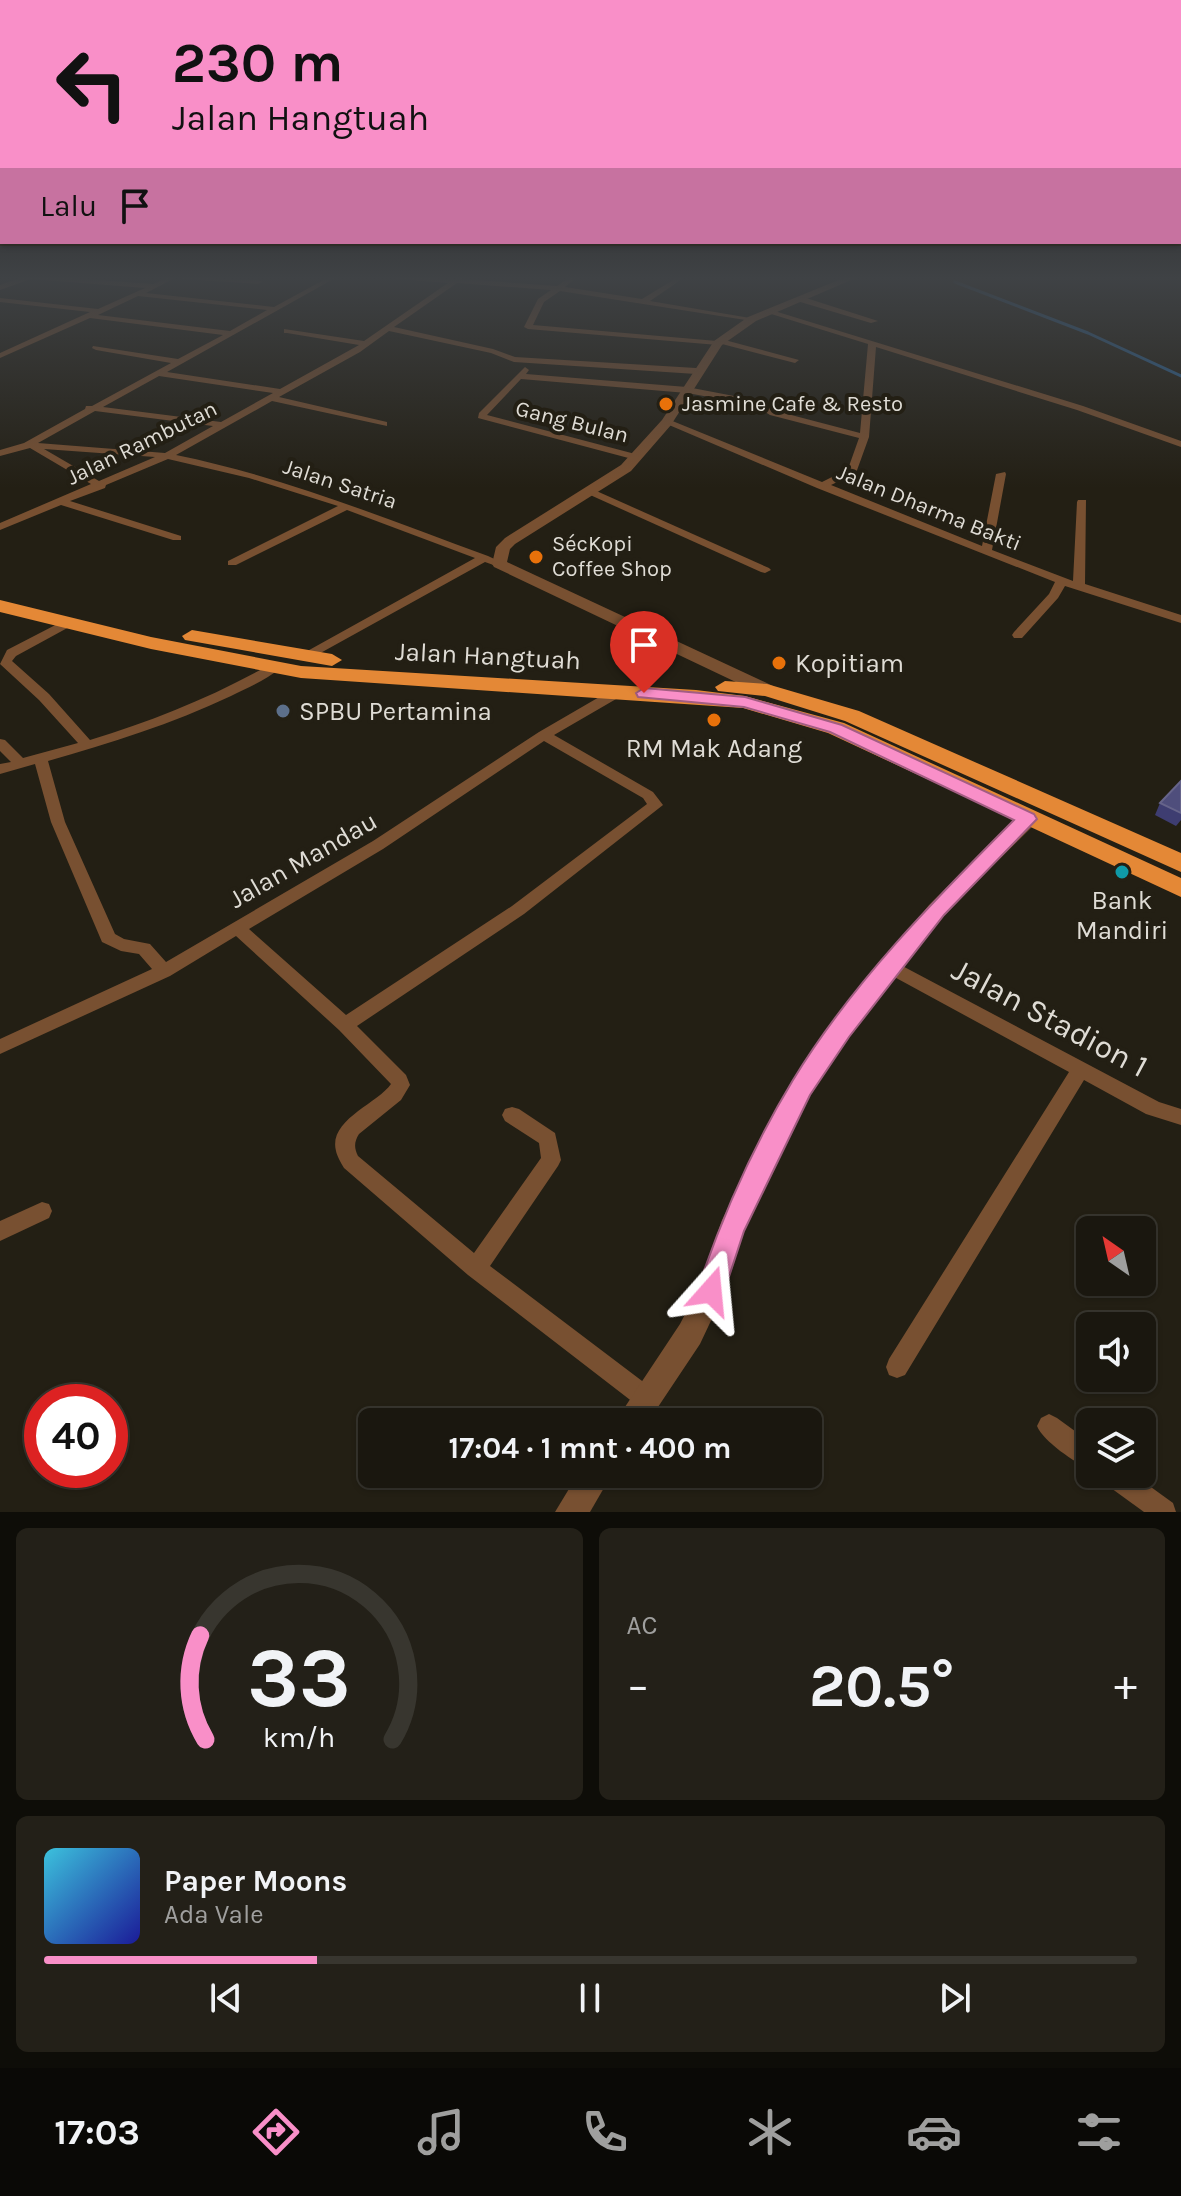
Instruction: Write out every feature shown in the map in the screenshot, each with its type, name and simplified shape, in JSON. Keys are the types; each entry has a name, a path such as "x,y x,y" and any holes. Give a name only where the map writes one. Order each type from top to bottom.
{"highway":[{"name":"Jalan Hangtuah","path":"0,593 111,622 306,657 767,690 852,716 1179,858"},
{"name":"Jalan Hangtuah","path":"0,606 274,668 745,702 836,728 1181,888"}],"street":[{"path":"0,356 19,348"},
{"path":"96,348 177,361"},
{"path":"0,453 27,445 202,348"},
{"name":"Jalan Rambutan","path":"0,527 166,456 361,348"},
{"path":"477,348 514,359 696,371"},
{"path":"715,348 696,371 667,422 636,457 592,492 510,541 500,553 499,564 767,690"},
{"path":"743,348 795,360"},
{"path":"821,486 850,474 864,437 872,348"},
{"path":"887,348 1080,408 1181,444"},
{"name":"Gang Bulan","path":"535,360 482,415 483,418 636,457"},
{"path":"156,373 282,392"},
{"path":"519,376 687,390 757,403 773,413 864,437"},
{"path":"271,398 384,424"},
{"path":"89,408 221,424"},
{"name":"Jalan Dharma Bakti","path":"667,422 986,552 1079,587 1181,619"},
{"path":"27,445 101,486"},
{"name":"Jalan Satria","path":"27,445 166,456 347,506 499,564"},
{"path":"986,552 1001,474"},
{"path":"592,492 765,570"},
{"path":"63,502 177,538"},
{"path":"1079,587 1082,502"},
{"path":"232,563 347,506"},
{"path":"306,657 484,558"},
{"path":"1018,635 1054,596 1062,581"},
{"path":"67,623 3,659 10,669 44,697 85,743"},
{"path":"0,769 196,708 274,668"},
{"name":"Jalan Mandau","path":"0,1047 164,971 378,845 544,735 618,692"},
{"path":"345,1025 518,910 656,805 648,795 544,735"},
{"path":"0,743 21,764"},
{"path":"40,758 58,822 108,938 121,945 144,948 164,971"},
{"path":"639,1408 690,1334 711,1291 731,1229 801,1088 841,1030 936,910 1028,819"},
{"path":"236,927 345,1025 401,1085 394,1096 345,1135 346,1155 476,1268 646,1398"},
{"name":"Jalan Stadion 1","path":"893,968 1153,1108 1181,1117"},
{"path":"897,1367 1081,1068"},
{"path":"476,1268 551,1160 548,1139 512,1115"},
{"path":"0,1231 42,1211"},
{"path":"1049,1426 1076,1446"},
{"path":"571,1512 587,1488"},
{"path":"1132,1488 1164,1512"}],"building":[{"path":"1181,781 1181,813 1160,803"}],"waterway":[{"path":"1119,348 1181,376"}],"place":[{"name":"Jasmine Cafe & Resto","path":"666,404"},
{"name":"SécKopi Coffee Shop","path":"536,557"},
{"name":"Kopitiam","path":"779,663"},
{"name":"SPBU Pertamina","path":"283,711"},
{"name":"RM Mak Adang","path":"714,720"},
{"name":"Bank Mandiri","path":"1122,872"}],"route":[{"path":"644,693 745,702 836,728 1028,819 936,910 841,1030 801,1088 765,1155 731,1229 711,1291"}]}
